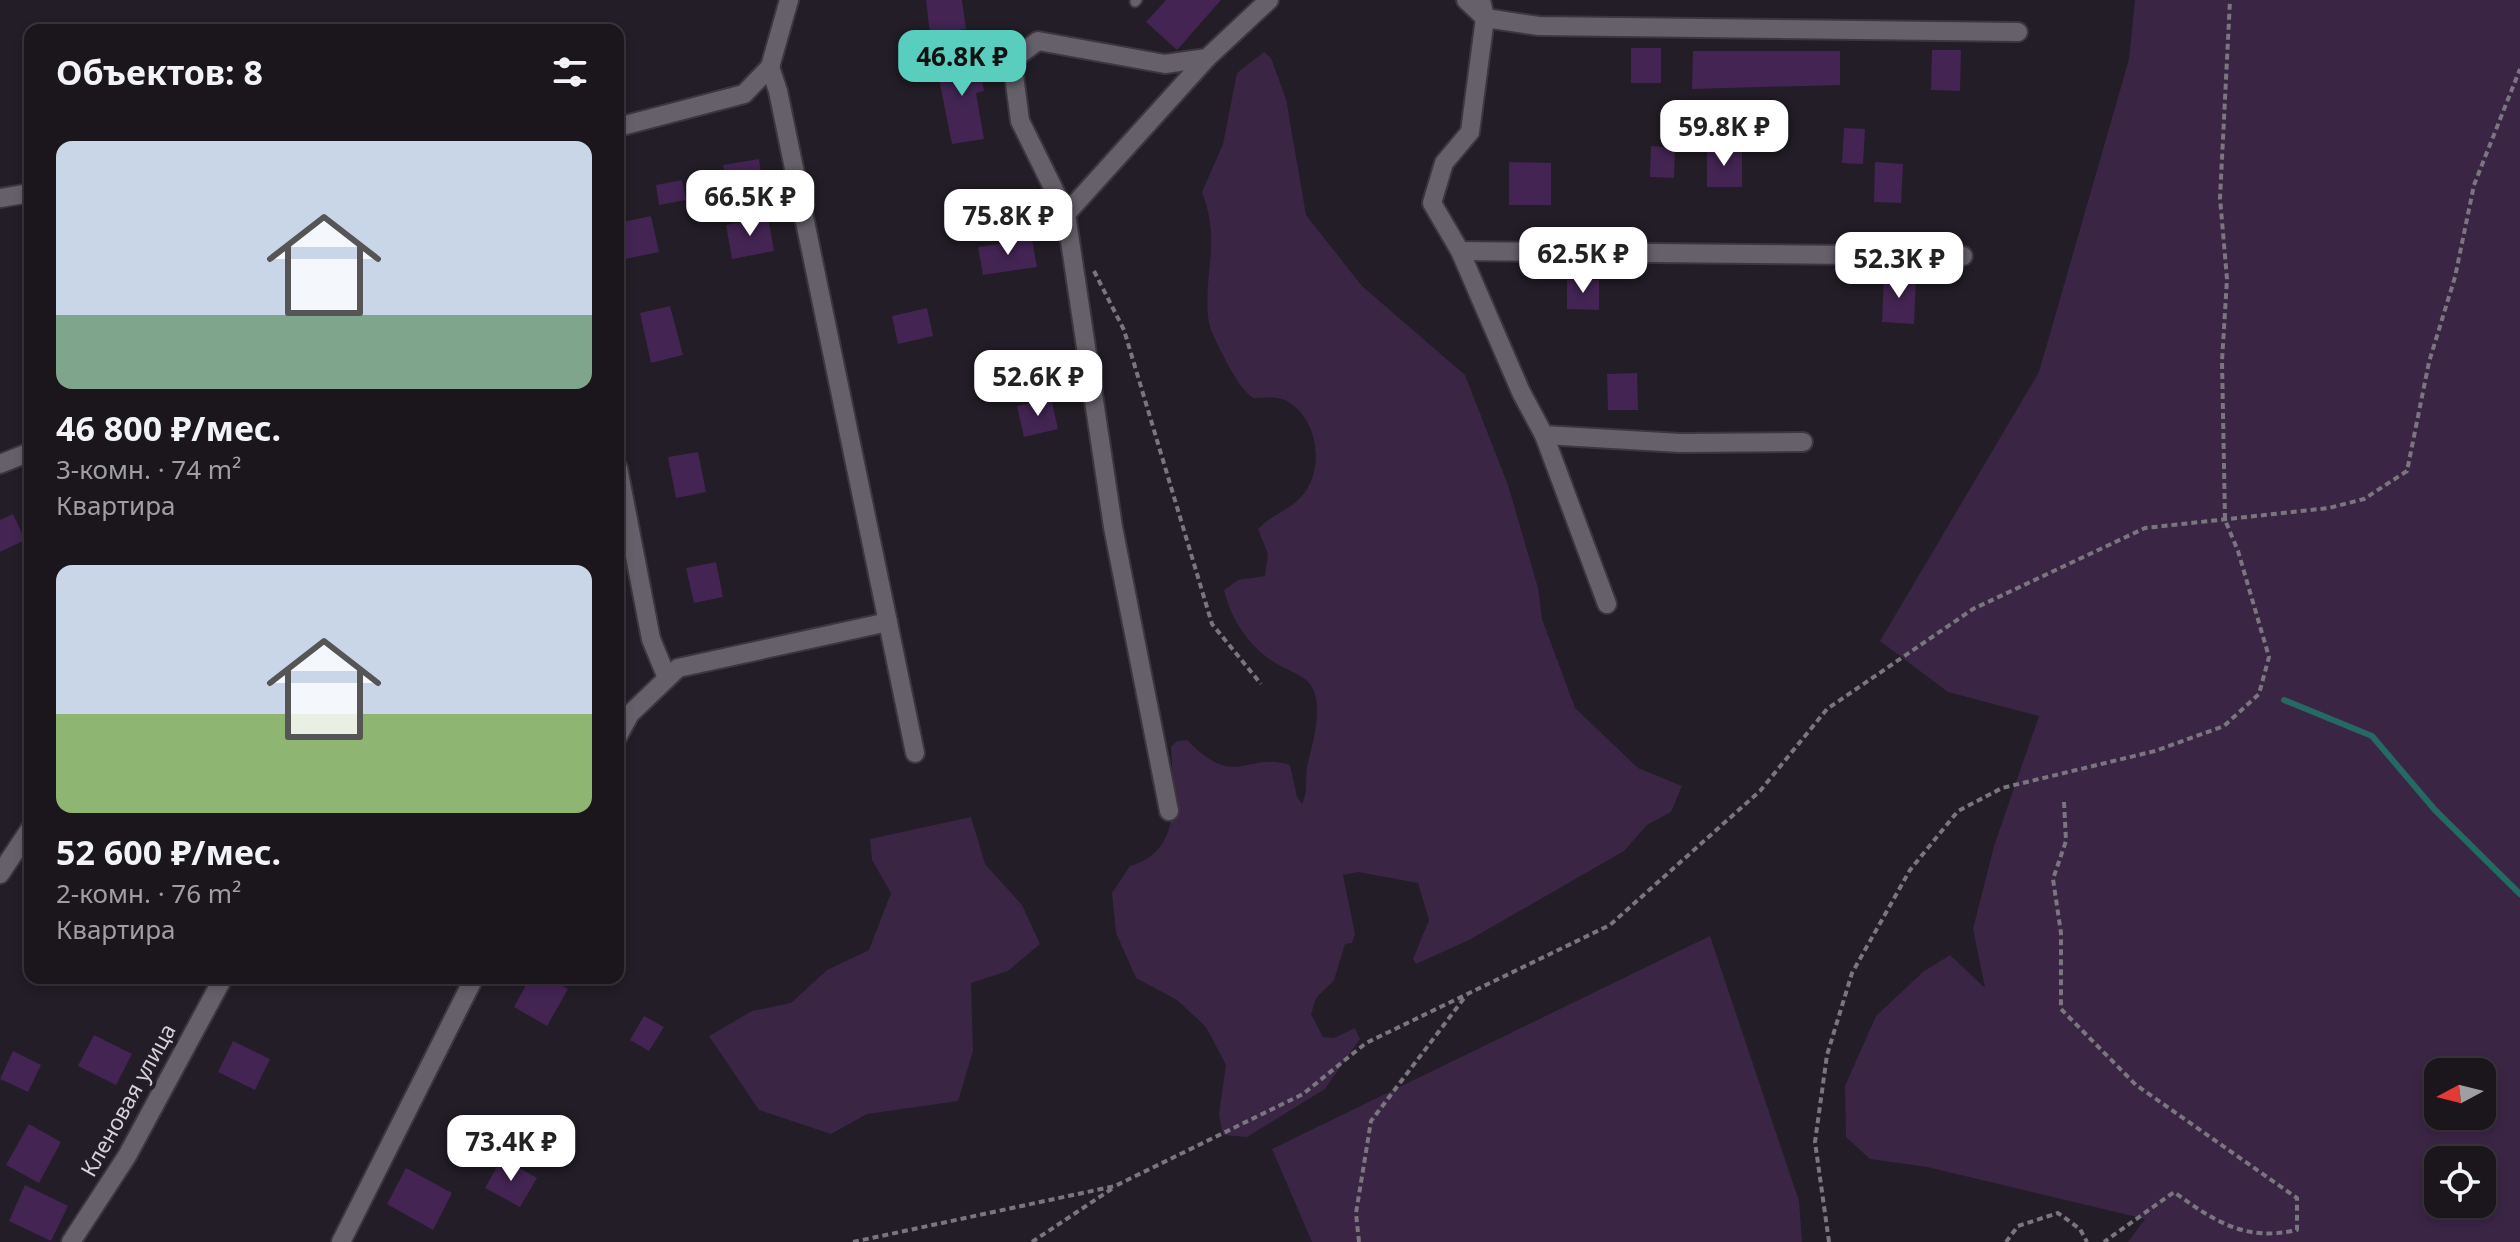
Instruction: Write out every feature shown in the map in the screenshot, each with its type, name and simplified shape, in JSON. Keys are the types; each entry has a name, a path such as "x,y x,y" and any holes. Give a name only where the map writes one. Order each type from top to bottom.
{"street":[{"path":"624,125 744,94 770,67 789,0"},
{"path":"1066,214 1207,58 1269,0"},
{"path":"1466,0 1483,9 1539,26 2018,32"},
{"path":"1483,9 1470,132 1444,163 1432,203 1460,251 1521,392 1544,435 1607,604"},
{"path":"1169,811 1113,527 1066,214 1020,121 1012,60 1038,41 1165,64 1207,58"},
{"path":"770,67 778,91 915,753"},
{"path":"0,198 24,194"},
{"path":"1460,251 1963,256"},
{"path":"1544,435 1680,443 1803,442"},
{"path":"0,464 24,454"},
{"path":"624,499 651,639 667,678"},
{"path":"624,725 630,714 678,668 888,622"},
{"path":"0,874 24,838"},
{"name":"Кленовая улица","path":"71,1242 127,1156 220,984"},
{"path":"341,1242 471,984"}],"path":[{"path":"1829,1242 1815,1142 1827,1055 1852,973 1910,870 1958,811 2002,788 2155,751 2224,726 2259,694 2269,657 2238,551 2225,520 2222,361 2227,279 2220,198 2230,0"},
{"path":"1032,1242 1115,1186 1303,1094 1366,1043 1610,925 1760,791 1827,709 1973,609 2145,528 2329,508 2364,499 2407,471 2429,362 2455,277 2474,185 2520,69"},
{"path":"1092,266 1124,330 1212,624 1261,684"},
{"path":"2064,802 2066,841 2053,879 2061,933 2061,1009 2136,1085 2297,1198 2297,1230 2273,1239 2224,1228 2174,1192 2104,1242"},
{"path":"1359,1242 1356,1213 1371,1121 1467,994"},
{"path":"853,1242 1115,1186"},
{"path":"2006,1242 2018,1226 2058,1213 2080,1229 2087,1242"}],"shaded area":[{"path":"2135,0 2520,0 2520,1242 2128,1242 2145,1219 1927,1167 1870,1159 1846,1137 1845,1086 1876,1016 1923,972 1950,955 1985,988 1973,929 1994,846 2039,716 1948,692 1880,641 2039,372 2129,59"},
{"path":"1264,52 1271,58 1286,99 1306,215 1362,286 1465,375 1508,485 1538,588 1542,619 1575,708 1638,768 1682,786 1671,812 1647,825 1624,851 1469,940 1416,964 1413,959 1429,920 1418,883 1358,872 1343,875 1355,934 1352,943 1345,944 1334,980 1316,998 1311,1014 1323,1037 1334,1038 1355,1028 1360,1039 1325,1089 1247,1137 1223,1135 1219,1114 1226,1065 1206,1027 1177,1000 1136,978 1116,933 1112,893 1130,866 1147,858 1167,834 1173,800 1171,747 1177,741 1187,740 1204,755 1229,767 1262,762 1290,765 1297,797 1302,804 1305,794 1317,711 1314,691 1306,680 1258,650 1237,622 1224,590 1238,580 1265,576 1268,554 1258,529 1299,499 1307,489 1313,476 1316,449 1308,423 1290,403 1277,398 1253,398 1245,390 1216,341 1208,317 1207,300 1211,241 1208,210 1202,192 1223,144 1237,73"},
{"path":"971,817 985,864 1022,905 1040,944 1008,971 971,983 973,1051 958,1101 867,1114 831,1134 759,1110 709,1036 752,1011 791,1003 827,970 869,950 891,893 872,860 870,839"},
{"path":"1710,936 1799,1201 1802,1242 1312,1242 1272,1149"}],"building":[{"path":"926,0 962,0 966,29 930,34"},
{"path":"1166,0 1221,0 1177,50 1146,22"},
{"path":"1631,48 1661,48 1661,83 1631,83"},
{"path":"1932,50 1961,50 1960,91 1931,90"},
{"path":"1693,51 1840,51 1840,85 1692,89"},
{"path":"978,57 984,91 976,93 984,139 952,144 936,64"},
{"path":"1844,128 1865,129 1863,164 1842,163"},
{"path":"1651,146 1675,148 1674,178 1650,177"},
{"path":"1707,149 1742,149 1742,187 1707,187"},
{"path":"759,159 763,185 727,191 723,165"},
{"path":"1509,162 1551,163 1551,205 1509,205"},
{"path":"1875,162 1903,164 1901,203 1874,202"},
{"path":"682,180 686,200 659,205 656,185"},
{"path":"651,216 659,252 625,259 624,222"},
{"path":"768,217 774,251 732,259 726,225"},
{"path":"1032,239 1037,267 983,275 978,247"},
{"path":"1884,276 1916,277 1914,324 1882,322"},
{"path":"1567,280 1599,280 1599,310 1567,309"},
{"path":"670,306 683,355 651,363 640,313"},
{"path":"927,308 933,336 898,344 892,316"},
{"path":"1637,373 1638,410 1608,410 1607,374"},
{"path":"1051,398 1058,429 1024,437 1017,406"},
{"path":"698,452 706,492 676,498 668,457"},
{"path":"13,514 24,540 0,552 0,520"},
{"path":"716,562 723,597 694,603 686,568"},
{"path":"527,984 559,984 568,989 547,1026 514,1007"},
{"path":"644,1016 664,1027 649,1051 630,1040"},
{"path":"94,1035 132,1054 116,1085 78,1066"},
{"path":"233,1041 270,1059 255,1090 218,1072"},
{"path":"13,1051 41,1065 28,1092 0,1079"},
{"path":"29,1124 61,1142 39,1183 6,1165"},
{"path":"502,1158 537,1178 520,1207 485,1188"},
{"path":"406,1168 452,1193 433,1230 387,1204"},
{"path":"25,1185 68,1206 51,1241 9,1221"}],"waterway":[{"path":"2284,700 2372,736 2435,810 2520,894"}]}
